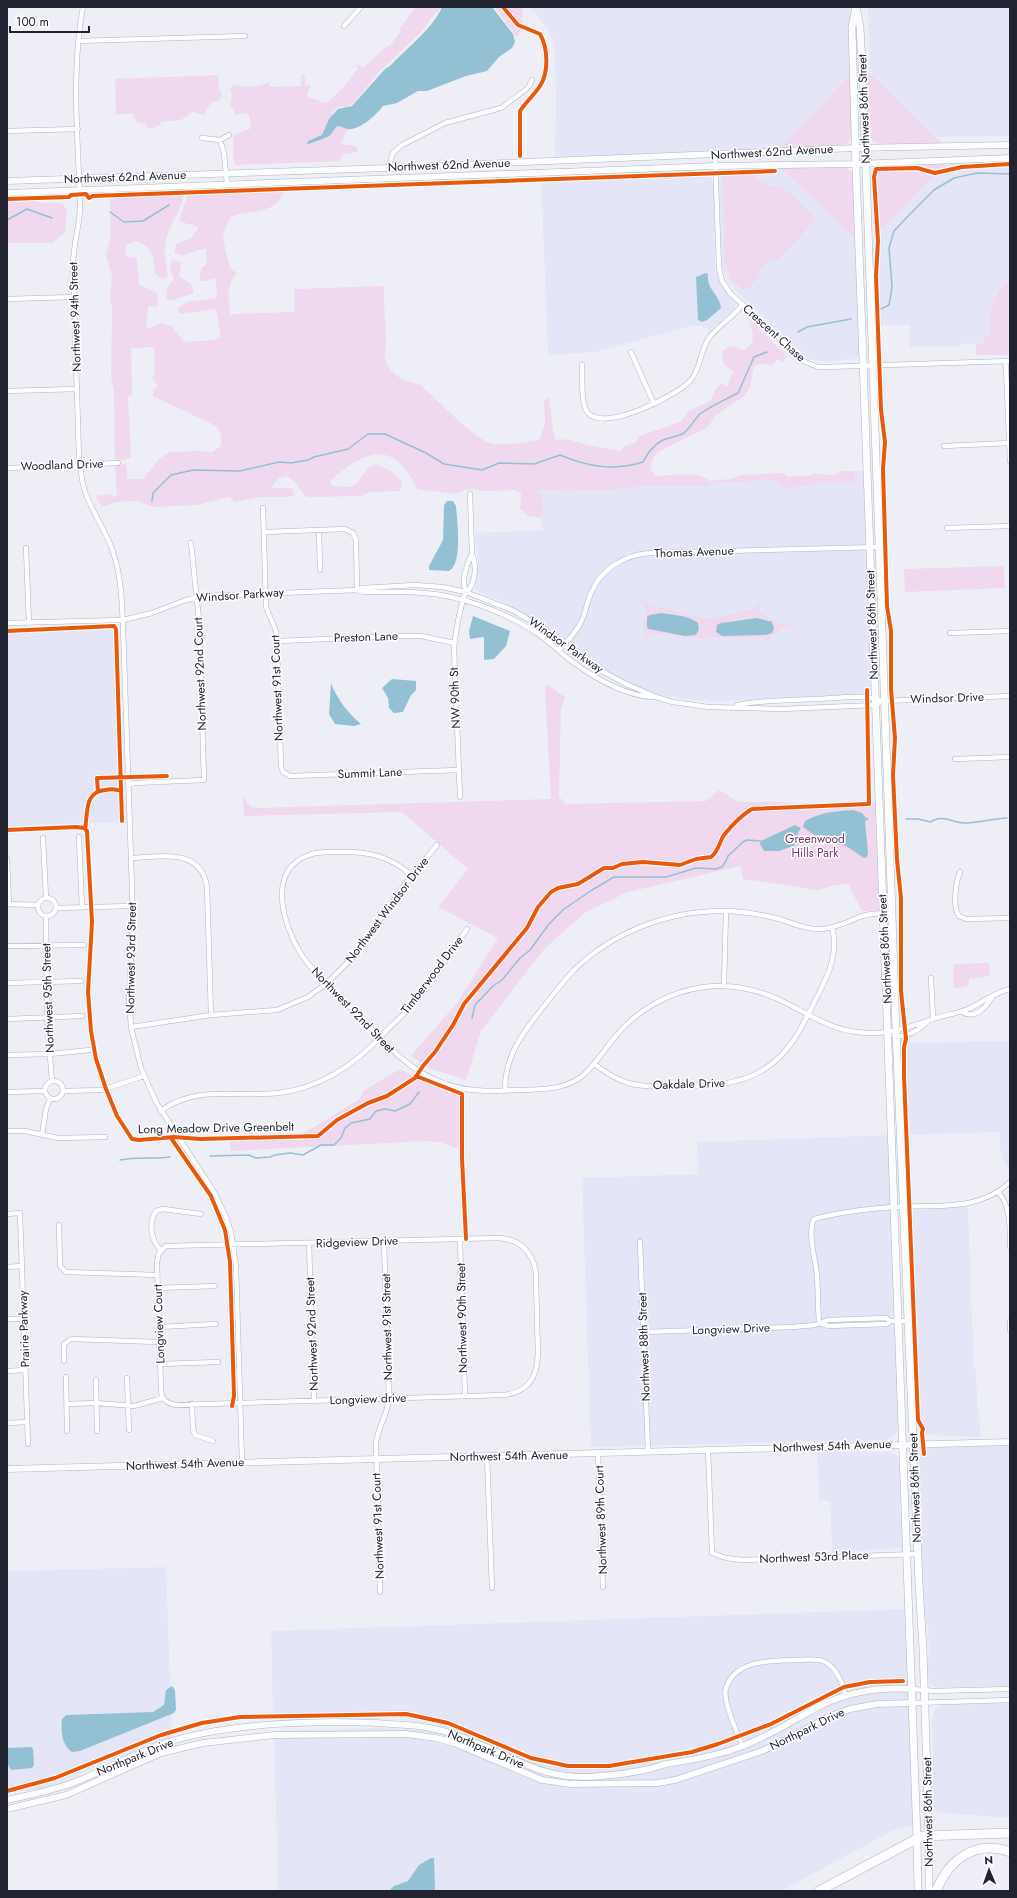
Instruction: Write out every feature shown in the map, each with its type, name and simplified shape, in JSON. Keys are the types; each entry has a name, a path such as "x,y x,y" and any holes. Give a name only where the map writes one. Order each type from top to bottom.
{"highway":[{"path":"819,1891 917,1838 929,1835 1010,1833"},
{"path":"936,1891 946,1872 956,1860 965,1855 981,1848 1010,1852"}],"main road":[{"name":"Northwest 86th Street","path":"856,7 860,27 866,164 896,1033 914,1445 917,1554 925,1690 929,1835 928,1891"},
{"name":"Northwest 86th Street","path":"856,7 852,27 855,148 908,1554 918,1891"}],"street":[{"name":"Northwest 94th Street","path":"83,7 78,41 76,72 80,215 73,256 80,464 81,477 88,498 104,528 112,550 120,590 123,620"},
{"path":"344,26 361,7"},
{"path":"78,41 245,36"},
{"path":"388,168 393,153 402,145 445,123 501,108 528,88 532,80"},
{"path":"7,131 78,129"},
{"path":"202,138 220,140 229,135"},
{"path":"220,140 224,154 227,184"},
{"name":"Northwest 62nd Avenue","path":"7,181 388,168 855,148 1010,145"},
{"name":"Crescent Chase","path":"715,155 720,274 725,286 805,362 818,367 1007,361"},
{"name":"Northwest 62nd Avenue","path":"7,193 715,166 866,164 1010,158"},
{"path":"7,299 74,297"},
{"path":"582,365 584,403 587,412 590,415 597,417 616,417 627,415 671,395 690,381 698,367 707,340 743,304"},
{"path":"631,352 654,404"},
{"path":"1007,361 1010,462"},
{"path":"7,392 77,389"},
{"path":"944,446 1010,443"},
{"name":"Woodland Drive","path":"7,468 118,463"},
{"path":"464,600 466,592 471,587 476,561 472,554 470,494"},
{"name":"Northwest 91st Court","path":"263,508 266,607 276,631 281,766 283,772"},
{"path":"947,528 1010,526"},
{"path":"264,532 345,529 354,536 357,590"},
{"path":"319,530 320,570"},
{"name":"Northwest 92nd Court","path":"128,785 134,783 204,780 200,638 191,543"},
{"name":"Thomas Avenue","path":"560,650 580,624 596,583 612,566 632,556 650,553 879,547"},
{"path":"26,548 29,623"},
{"path":"466,592 463,585 468,561 472,554"},
{"name":"Windsor Parkway","path":"7,623 123,620 152,613 196,597 357,590 363,588 415,585 442,587 466,592 523,616 546,629 565,644 573,653 591,665 624,683 656,697"},
{"name":"Windsor Parkway","path":"357,590 363,592 422,593 464,600 494,611 525,625 589,673 641,696 656,697 690,705 782,709 875,701"},
{"name":"NW 90th St","path":"460,797 454,643 456,629 464,600"},
{"name":"Northwest 93rd Street","path":"123,620 132,906 129,997 131,1027 144,1076 160,1110 214,1192 226,1216 234,1245 242,1462"},
{"path":"950,633 1010,631"},
{"name":"Preston Lane","path":"277,641 421,636 454,643"},
{"name":"Windsor Drive","path":"884,701 1010,696"},
{"name":"Windsor Parkway","path":"728,707 752,702 884,701"},
{"path":"954,759 1010,757"},
{"name":"Summit Lane","path":"283,772 290,776 458,770"},
{"path":"79,837 82,908"},
{"path":"43,838 46,898"},
{"name":"Northwest Windsor Drive","path":"131,1027 211,1015 277,1010 308,997 327,983 363,945 412,876 437,845"},
{"name":"Northwest 92nd Street","path":"412,876 389,859 372,853 353,851 314,853 301,858 290,868 283,882 281,897 286,922 296,945 310,966 395,1054 415,1069 439,1081 463,1088 505,1090 544,1089 564,1086 581,1076 594,1064 624,1026 645,1009 681,992 706,987 724,986 744,988 768,995 808,1015 843,1030 866,1033 889,1033"},
{"path":"131,858 184,858 196,864 204,875 207,887 211,1015"},
{"path":"7,859 8,904 38,905"},
{"path":"960,872 956,882 956,910 959,916 966,919 1010,918"},
{"path":"46,898 53,900 56,908 53,914 46,916 40,912 38,905 41,900 46,898"},
{"path":"56,908 132,906"},
{"path":"505,1090 508,1062 518,1041 563,982 586,960 625,934 656,921 686,914 726,911 759,914 811,929 832,928 863,916 892,912"},
{"path":"724,986 726,911"},
{"name":"Northwest 95th Street","path":"46,916 47,1018 52,1081"},
{"name":"Oakdale Drive","path":"594,1064 619,1080 639,1086 736,1082 756,1074 778,1058 790,1046 808,1015 831,965 835,942 832,928"},
{"name":"Timberwood Drive","path":"160,1110 179,1100 198,1094 258,1095 305,1088 342,1070 380,1038 420,996 467,929"},
{"path":"7,946 84,945"},
{"path":"931,978 933,1019"},
{"path":"7,982 81,980"},
{"path":"962,1012 969,1014 983,1010 1000,991 1010,989"},
{"path":"889,1033 910,1033 928,1021 962,1012 994,996"},
{"path":"7,1019 82,1016"},
{"path":"7,1055 50,1054 90,1050"},
{"path":"63,1091 102,1090 144,1076"},
{"path":"44,1091 46,1086 52,1081 61,1084 63,1091 59,1098 50,1099"},
{"path":"7,1092 44,1091"},
{"path":"44,1091 50,1099"},
{"path":"42,1134 46,1109 50,1099"},
{"path":"7,1131 25,1131 58,1138 105,1137"},
{"path":"819,1323 817,1276 812,1245 812,1224 814,1220 854,1210 904,1206 969,1204 988,1198 1010,1182"},
{"path":"998,1192 1002,1197 1006,1208 1010,1247"},
{"path":"161,1250 155,1243 152,1232 153,1217 156,1211 163,1209 201,1214"},
{"name":"Prairie Parkway","path":"7,1214 20,1214 28,1444"},
{"name":"Longview Court","path":"59,1225 60,1266 66,1272 157,1275"},
{"name":"Ridgeview Drive","path":"161,1250 170,1245 234,1245 498,1238 512,1240 529,1252 535,1265 538,1356"},
{"name":"Northwest 90th Street","path":"460,1239 465,1396"},
{"name":"Northwest 91st Street","path":"376,1459 377,1435 386,1413 389,1398 384,1241"},
{"name":"Northwest 88th Street","path":"640,1242 648,1452"},
{"name":"Northwest 92nd Street","path":"309,1243 314,1400"},
{"name":"Longview Court","path":"161,1250 157,1257 157,1275 161,1394 163,1398"},
{"path":"7,1267 22,1266"},
{"name":"Longview Court","path":"158,1288 215,1286"},
{"path":"7,1319 24,1319"},
{"name":"Longview Drive","path":"644,1332 793,1327 819,1323 828,1326 872,1325 886,1324 890,1321 909,1321"},
{"path":"1010,1321 1010,1330"},
{"name":"Longview Court","path":"159,1327 216,1324"},
{"name":"Longview Court","path":"64,1361 64,1344 71,1339 159,1342"},
{"name":"Longview drive","path":"163,1398 169,1403 192,1404 504,1395 523,1389 532,1378 538,1366 538,1356"},
{"name":"Longview Court","path":"160,1364 218,1362"},
{"path":"7,1371 25,1370"},
{"path":"66,1377 67,1431"},
{"path":"127,1378 129,1430"},
{"path":"96,1380 98,1430"},
{"path":"67,1404 96,1403 128,1406 141,1405 163,1398"},
{"path":"192,1404 193,1429 195,1435 213,1441"},
{"path":"7,1423 27,1422"},
{"name":"Northwest 54th Avenue","path":"7,1469 1010,1442"},
{"name":"Northwest 53rd Place","path":"708,1450 712,1554 742,1560 917,1554"},
{"name":"Northwest 89th Court","path":"598,1453 603,1587"},
{"path":"487,1456 492,1588"},
{"name":"Northwest 91st Court","path":"376,1459 380,1592"},
{"path":"743,1747 726,1693 732,1677 745,1667 768,1662 822,1661 834,1668 846,1696"},
{"path":"912,1689 1010,1688"},
{"name":"Northpark Drive","path":"7,1800 63,1787 162,1744 201,1734 245,1728 311,1723 421,1726 454,1734 544,1772 568,1777 601,1776 645,1770 664,1764 705,1757 743,1747 821,1706 846,1696 880,1690 912,1689"},
{"path":"913,1703 1010,1700"},
{"name":"Northpark Drive","path":"7,1809 66,1794 161,1753 203,1743 275,1734 406,1734 436,1738 454,1743 542,1780 571,1784 658,1783 675,1780 762,1751 792,1737 828,1717 850,1709 877,1704 913,1703"},
{"path":"201,1734 203,1743"}],"shaded area":[{"path":"530,7 850,7 850,75 779,149 555,158 555,54 552,38 548,29"},
{"path":"868,7 1010,7 1010,136 936,137 870,75"},
{"path":"1010,161 1010,279 996,294 990,310 991,337 984,343 961,344 961,346 910,347 910,325 874,326 874,238 945,164"},
{"path":"737,168 781,168 855,239 860,354 856,359 826,362 809,359 727,281 722,269 719,180 720,176 725,171"},
{"path":"702,170 711,176 714,191 715,270 723,288 736,301 735,308 709,331 706,328 699,326 690,326 596,352 548,355 541,176"},
{"path":"854,471 863,471 871,686 863,694 713,702 669,697 649,692 621,680 587,659 534,619 500,601 481,594 475,589 478,561 475,533 544,530 540,518 544,506 538,490 569,491 609,490 645,486 710,486 712,483 772,480 784,489 823,483 855,483 856,478"},
{"path":"114,624 119,629 126,822 7,826 7,628"},
{"path":"1010,1041 1010,1172 1003,1160 1000,1148 1000,1132 904,1135 900,1043"},
{"path":"889,1135 899,1427 895,1435 888,1440 591,1447 582,1178 698,1174 697,1142"},
{"path":"968,1207 974,1369 976,1369 980,1437 928,1435 918,1428 916,1421 908,1217 910,1212 914,1210"},
{"path":"1010,1444 1010,1686 936,1688 930,1684 927,1671 929,1651 928,1627 925,1622 921,1572 919,1458 923,1451 930,1448"},
{"path":"817,1451 888,1452 897,1455 900,1462 900,1512 903,1516 904,1545 901,1548 832,1552 830,1501 819,1501"},
{"path":"166,1567 172,1739 110,1761 49,1787 36,1791 21,1791 7,1794 7,1571"},
{"path":"909,1609 917,1824 892,1831 781,1891 278,1891 274,1731 384,1728 419,1730 441,1734 440,1725 401,1718 273,1722 271,1631"},
{"path":"1010,1703 1010,1818 932,1812 932,1719 934,1711 942,1705"}],"green space":[{"path":"416,7 440,7 438,13 435,13 423,30 379,72 353,104 346,107 339,107 331,113 334,113 322,135 308,141 316,143 332,132 336,127 346,128 348,129 341,144 355,146 358,149 356,152 342,154 341,161 235,165 233,141 235,134 250,129 251,125 248,113 235,115 233,108 230,105 232,95 230,90 233,85 251,87 269,83 271,87 301,86 301,75 304,75 306,82 304,86 311,85 307,94 309,97 326,103 347,83 358,69 357,64 363,68 387,46 389,47 401,31 399,29"},
{"path":"495,7 523,7 522,29 517,38"},
{"path":"867,71 942,143 880,144 873,141 868,135"},
{"path":"218,75 219,90 222,93 219,101 211,102 204,115 193,112 181,120 162,122 160,125 151,129 147,128 147,125 144,123 137,122 133,113 116,115 115,79"},
{"path":"850,75 852,135 849,142 842,146 779,149"},
{"path":"945,164 874,238 872,178 874,172 881,166"},
{"path":"846,167 853,173 855,239 781,168"},
{"path":"755,174 763,183 780,188 787,192 807,208 816,219 777,261 774,258 770,262 768,261 758,272 761,275 745,291 732,281 725,263 723,175"},
{"path":"283,190 281,198 276,204 269,208 230,217 223,235 226,253 231,269 237,273 229,288 231,317 233,314 295,312 294,289 384,286 385,355 387,363 393,373 403,380 419,384 474,434 483,440 496,444 514,444 539,440 545,424 544,401 549,397 553,430 556,441 567,439 588,445 621,451 626,445 635,443 639,436 680,422 689,411 710,401 716,389 722,383 727,387 733,372 724,364 722,351 731,346 744,350 752,343 753,334 749,319 787,356 783,362 778,359 771,366 766,363 754,366 750,387 744,396 716,415 708,427 658,452 653,458 650,469 656,476 684,474 698,476 709,481 730,479 740,475 784,473 787,476 808,476 814,473 835,475 840,471 854,471 856,478 855,483 823,483 784,489 772,480 712,483 710,486 645,486 609,490 569,491 538,490 544,506 540,518 528,516 520,509 521,493 515,490 482,491 476,489 465,490 455,494 417,489 408,473 398,462 388,456 378,454 367,456 355,462 330,481 333,486 350,487 357,483 367,469 375,464 390,471 402,482 400,491 370,492 361,496 311,497 305,496 295,482 287,476 279,478 271,488 292,488 295,495 288,497 259,497 235,502 229,497 197,505 153,507 138,501 130,501 117,502 102,507 96,497 98,495 112,494 114,497 117,496 115,466 126,464 127,479 143,479 158,460 169,452 212,452 221,446 221,434 216,426 153,396 153,390 157,388 157,384 153,380 153,376 155,375 154,347 131,348 132,395 128,397 131,458 120,461 115,458 114,393 111,376 112,308 110,301 112,276 106,256 111,235 110,198 183,195 180,207 170,228 165,244 168,276 163,280 155,274 153,258 150,250 137,241 127,244 125,256 137,258 139,285 157,293 158,306 148,307 146,327 149,328 161,323 172,326 184,342 216,340 221,336 216,309 180,314 177,309 186,302 217,298 216,279 199,281 202,267 207,264 206,248 183,255 174,253 176,244 190,239 199,228 179,221 188,194"},
{"path":"38,201 40,203 62,203 67,210 65,233 52,243 7,243 7,202"},
{"path":"172,260 182,262 179,276 192,285 194,293 177,299 167,300 168,289 174,280 170,266"},
{"path":"1010,279 1010,355 976,355 976,344 984,343 984,337 991,337 990,318 994,299"},
{"path":"1004,566 1005,588 905,592 904,569"},
{"path":"640,600 655,606 702,618 714,618 753,609 759,601 759,612 781,624 791,624 793,626 778,632 768,643 763,638 706,637 702,639 656,633 648,636 642,643 645,634 643,620 646,609","holes":["661,613 681,615 698,623 650,615","757,618 769,620 772,633 766,635 722,636 728,621"]},
{"name":"Greenwood Hills Park","path":"546,684 565,697 561,709 559,796 565,804 706,801 719,790 739,802 779,802 794,804 875,801 879,911 862,911 848,884 835,885 818,890 743,879 740,866 628,892 586,912 545,948 481,1031 466,1080 429,1068 411,1056 457,1003 498,938 438,907 468,869 402,812 244,816 243,797 251,807 257,808 551,799"},
{"path":"989,963 990,976 969,979 969,986 954,989 953,964"},
{"path":"400,1069 420,1079 462,1095 463,1150 439,1142 426,1141 231,1151 230,1142 232,1136 304,1133 360,1099 363,1091"}],"water":[{"path":"442,7 492,7 513,34 515,42 512,48 499,57 487,71 466,76 427,91 418,91 397,103 383,106 363,125 352,129 338,126 329,136 307,144 308,141 322,135 329,119 338,109 352,106 385,69 419,38 433,22"},
{"path":"706,273 708,274 709,284 720,303 721,308 707,320 702,322 698,320 696,277"},
{"path":"447,501 453,501 456,506 458,551 456,560 453,567 449,571 429,570 429,566 443,540 444,505"},
{"path":"661,613 694,620 698,623 698,632 696,635 685,636 649,629 647,627 647,617"},
{"path":"473,616 510,631 506,646 494,659 484,660 484,637 470,639 469,631"},
{"path":"757,618 772,622 774,629 772,633 766,635 722,636 716,632 717,625 721,623"},
{"path":"392,679 416,681 416,690 411,695 403,712 394,713 389,708 388,698 382,688"},
{"path":"331,683 336,695 343,705 361,724 354,726 335,724 329,714"},
{"path":"853,810 862,813 869,819 865,821 868,852 867,857 864,858 846,846 821,840 803,827 805,821 817,816"},
{"path":"795,825 801,828 798,833 799,844 779,851 764,851 760,844 761,841"},
{"path":"172,1686 175,1690 176,1710 174,1713 80,1751 72,1752 68,1749 62,1737 62,1719 66,1715 153,1712 164,1705 166,1690"},
{"path":"31,1747 33,1749 34,1765 32,1768 11,1770 7,1763 7,1748"},
{"path":"431,1858 434,1858 435,1891 389,1891 394,1886 408,1881 419,1865"}],"waterway":[{"path":"881,309 889,305 892,287 889,248 894,231 913,211 934,190 954,178 977,173 1010,174"},
{"path":"110,212 124,222 143,221 169,205"},
{"path":"7,220 27,209 52,218"},
{"path":"798,332 807,327 851,319"},
{"path":"152,501 153,493 171,475 193,470 240,471 279,462 291,463 308,460 314,457 348,449 368,434 385,434 426,453 444,464 482,470 499,463 534,464 560,455 591,465 611,467 632,465 643,462 647,455 659,442 684,433 700,414 738,393 754,357 767,352"},
{"path":"906,819 918,819 931,822 939,818 967,823 1007,818"},
{"path":"472,1018 475,1005 493,986 502,980 520,958 530,950 549,924 564,909 592,890 614,877 666,877 696,868 716,869 722,867 728,856 743,842 747,840 761,841"},
{"path":"210,1156 249,1155 256,1158 290,1153 303,1155 321,1145 334,1145 341,1138 345,1128 351,1123 370,1119 376,1111 385,1109 395,1111 410,1104 419,1092"},
{"path":"120,1160 170,1157"}],"cycle path":[{"path":"503,7 518,25 540,34 546,53 546,67 543,80 538,89 520,111 520,156"},
{"path":"924,1454 923,1429 918,1420 904,1076 904,1047 906,1039 901,991 901,898 897,860 893,775 895,738 891,689 891,631 887,606 883,469 885,442 881,410 876,276 878,241 874,177 876,169 917,168 935,173 962,167 1010,164"},
{"path":"7,199 69,197 71,195 86,194 89,198 93,196 775,171"},
{"path":"7,631 114,626 116,629 122,821"},
{"name":"Long Meadow Drive Greenbelt","path":"7,830 76,827 84,828 87,831 92,922 88,992 91,1031 96,1059 106,1089 117,1116 132,1139 139,1140 174,1137 200,1139 318,1136 337,1120 368,1103 387,1096 415,1078 453,1025 464,1004 527,928 538,907 551,892 558,888 578,884 604,868 613,868 622,864 643,862 680,865 696,859 711,857 716,852 722,838 727,832 741,817 752,809 869,804 867,690"},
{"path":"98,792 97,778 167,776"},
{"path":"85,829 88,804 93,795 107,790 121,791"},
{"path":"416,1076 462,1094 462,1158 466,1239"},
{"name":"Long Meadow Drive Greenbelt","path":"171,1138 211,1196 225,1230 230,1262 234,1396 232,1406"},
{"path":"7,1791 55,1778 161,1735 202,1723 240,1717 406,1714 448,1723 531,1758 568,1766 609,1766 692,1752 718,1744 771,1724 844,1687 870,1682 903,1681"}]}
